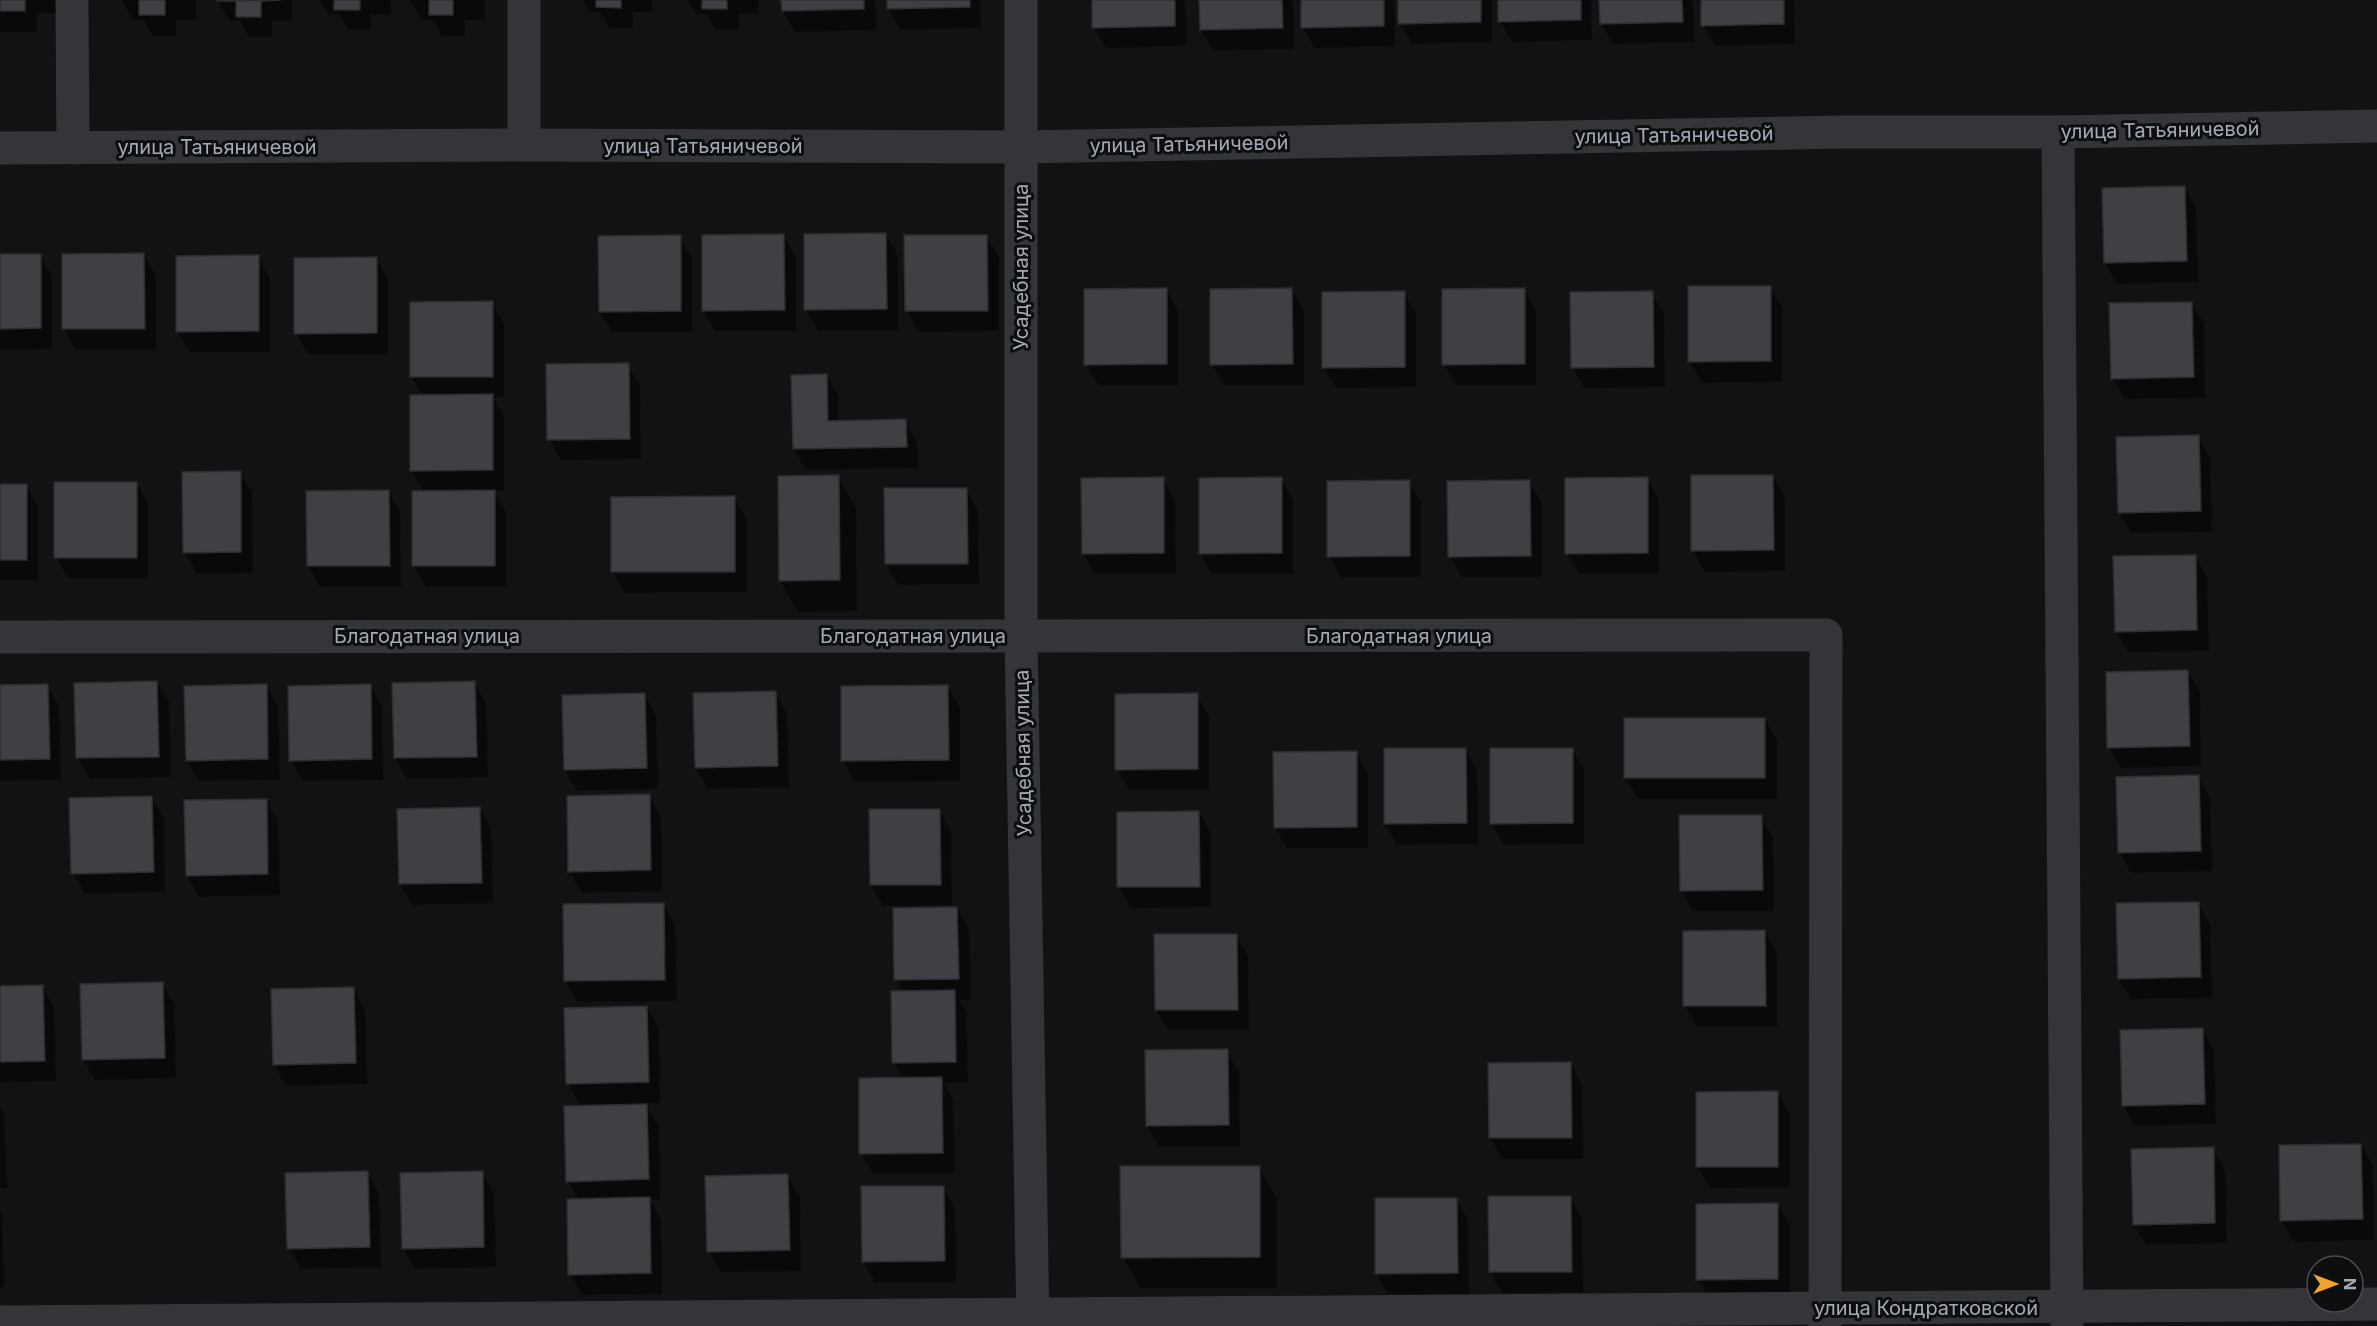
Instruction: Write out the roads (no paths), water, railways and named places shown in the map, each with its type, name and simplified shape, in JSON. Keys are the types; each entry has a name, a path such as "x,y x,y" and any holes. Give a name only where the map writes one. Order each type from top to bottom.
{"street":[{"path":"72,0 73,148"},
{"path":"524,0 524,145"},
{"name":"Усадебная улица","path":"1021,0 1021,636 1032,1321"},
{"name":"улица Татьяничевой","path":"0,148 524,145 1021,147 1842,132 2058,132 2377,126"},
{"path":"2058,132 2067,1316"},
{"name":"Благодатная улица","path":"0,637 1826,635 1825,1317"},
{"name":"улица Кондратковской","path":"0,1322 1032,1321 2067,1316 2377,1304"}]}
